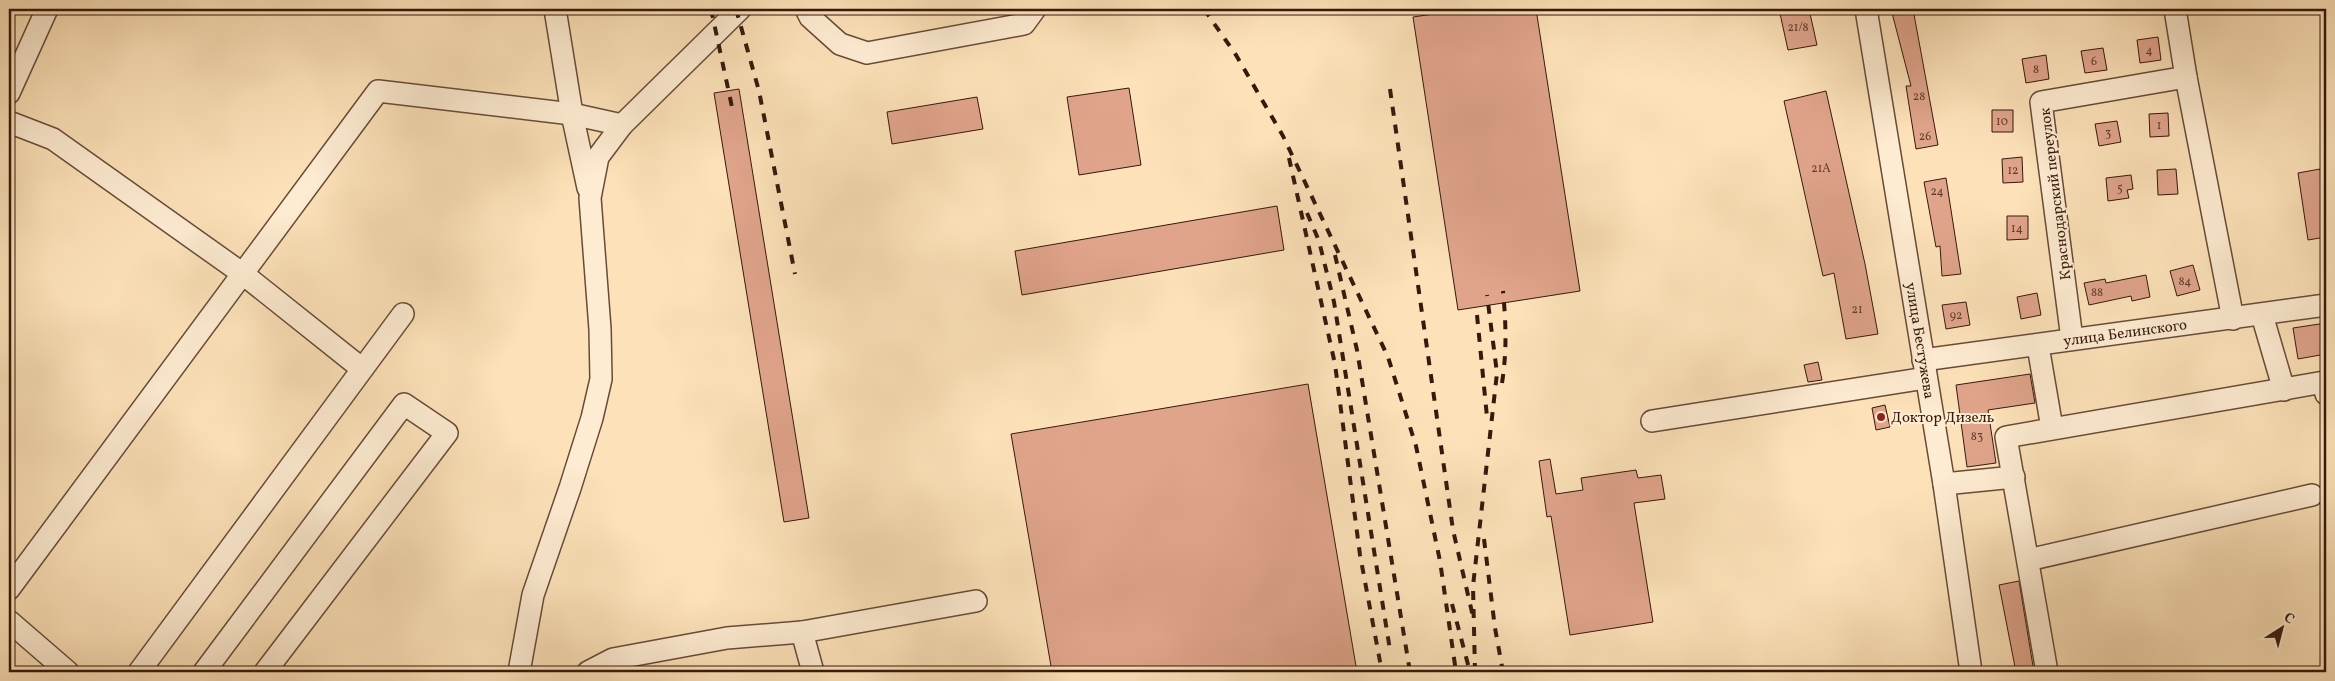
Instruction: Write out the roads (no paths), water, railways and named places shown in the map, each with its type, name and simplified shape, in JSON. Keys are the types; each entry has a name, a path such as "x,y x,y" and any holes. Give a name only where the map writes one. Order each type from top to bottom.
{"street":[{"path":"9,93 47,9"},
{"path":"519,672 533,595 570,488 592,418 601,379 600,329 590,198 572,114 555,9"},
{"path":"590,198 598,157 622,125 740,9"},
{"path":"806,9 810,18 840,44 867,53 1024,24 1035,9"},
{"name":"улица Бестужева","path":"1866,9 1944,484 1971,672"},
{"path":"2175,9 2186,77 2233,320"},
{"name":"Краснодарский переулок","path":"2072,339 2041,102 2186,77"},
{"path":"9,589 378,91 572,114 622,125"},
{"path":"9,122 53,138 243,274 361,368"},
{"name":"улица Белинского","path":"1652,421 2072,339 2233,320 2326,305"},
{"path":"139,672 361,368 403,314"},
{"path":"2262,315 2284,390"},
{"path":"2038,346 2052,428"},
{"path":"2047,672 2006,437 2324,382 2326,394"},
{"path":"204,672 404,404 447,433 265,672"},
{"path":"1944,484 2014,477"},
{"path":"2028,560 2312,495"},
{"path":"588,672 613,659 727,638 802,632 976,601"},
{"path":"9,621 68,672"},
{"path":"802,632 813,672"}],"railway":[{"path":"711,9 732,107"},
{"path":"736,9 759,91 795,274"},
{"path":"1204,9 1236,55 1283,136 1388,357 1416,446 1440,561 1456,672"},
{"path":"1390,89 1453,530 1474,621"},
{"path":"1289,158 1335,364 1360,555 1382,672"},
{"path":"1307,213 1319,241 1334,302 1390,650"},
{"path":"1335,255 1357,350 1410,672"},
{"path":"1502,383 1505,360 1503,291"},
{"path":"1475,672 1473,586 1497,373 1487,295"},
{"path":"1477,315 1487,417"},
{"path":"1484,539 1495,628 1503,672"},
{"path":"1452,604 1470,672"}],"place":[{"name":"Доктор Дизель","path":"1881,417"}]}
